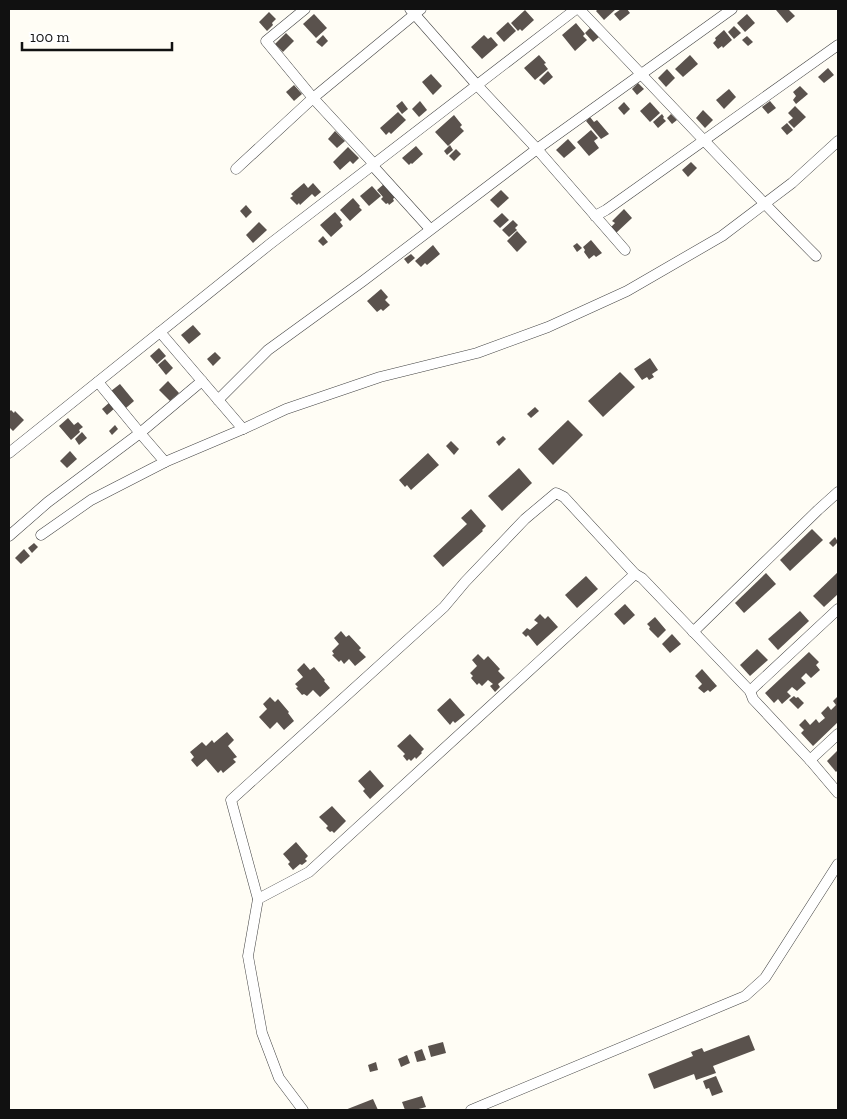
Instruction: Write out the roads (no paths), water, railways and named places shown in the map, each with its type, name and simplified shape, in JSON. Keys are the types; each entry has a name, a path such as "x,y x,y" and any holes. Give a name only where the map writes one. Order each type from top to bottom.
{"street":[{"path":"305,9 266,41 313,98 374,164 373,166 430,229"},
{"path":"9,453 270,244 578,9 816,256"},
{"path":"218,400 268,350 363,281 537,148 732,9"},
{"path":"236,169 313,98 415,10 477,85 537,148 625,250"},
{"path":"595,216 838,45"},
{"path":"41,535 91,500 165,462 286,409 380,377 476,353 548,327 627,291 722,236 792,183 838,141"},
{"path":"160,332 243,429"},
{"path":"9,536 48,502 140,433 202,381"},
{"path":"98,382 165,462"},
{"path":"693,632 838,492"},
{"path":"303,1110 279,1078 262,1033 248,956 258,899 231,800 444,607 525,519 556,493 564,497 635,574 642,578 750,691 754,699 838,793"},
{"path":"258,899 309,872 635,574"},
{"path":"750,691 838,610"},
{"path":"810,760 838,734"},
{"path":"471,1110 745,996 766,978 838,864"}]}
